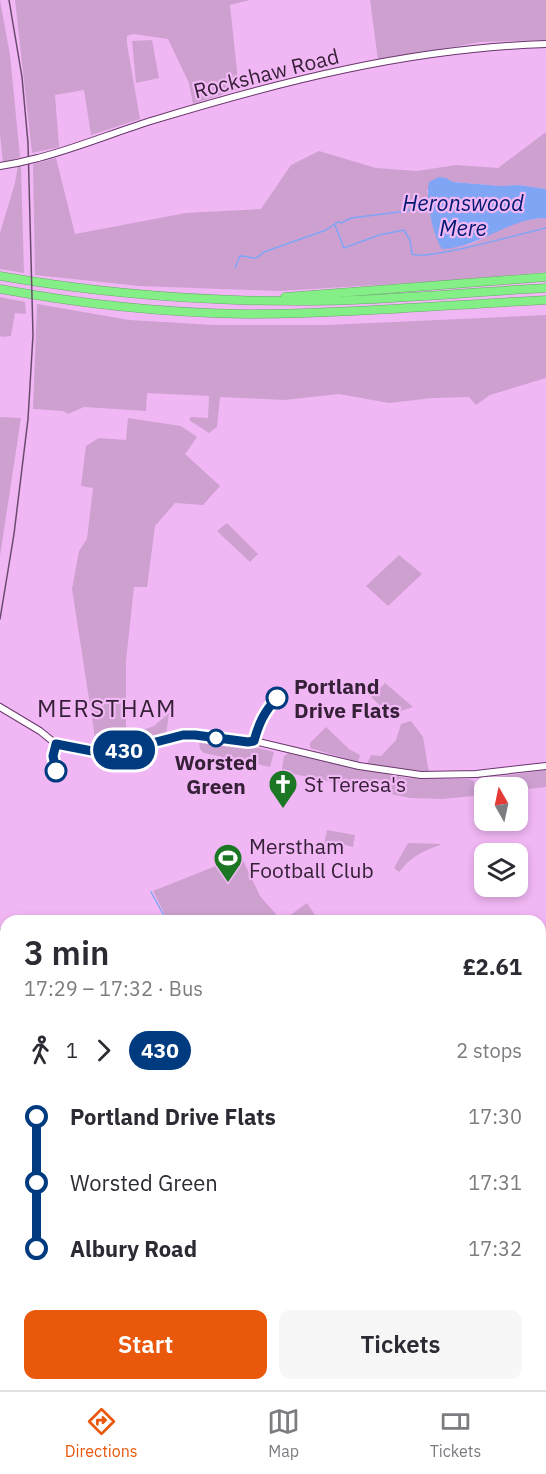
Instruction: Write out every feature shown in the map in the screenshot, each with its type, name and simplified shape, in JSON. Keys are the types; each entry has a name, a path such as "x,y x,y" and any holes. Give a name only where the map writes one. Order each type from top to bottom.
{"highway":[{"path":"0,276 123,293 263,301 342,300 546,288"},
{"path":"263,301 297,296 546,277"},
{"path":"0,289 110,306 227,313 366,310 546,300"}],"street":[{"name":"Rockshaw Road","path":"0,166 38,158 176,113 256,90 337,71 486,46 546,44"},
{"path":"0,707 40,731 56,744 86,752 117,752 183,735 195,735 254,741 359,766 422,775 476,774 546,766"}],"shaded area":[{"path":"0,0 10,55 20,157 3,163 0,134"},
{"path":"15,0 250,0 230,5 239,89 193,104 189,83 168,39 133,34 127,36 127,44 140,119 91,135 84,90 55,95 59,147 32,153"},
{"path":"370,0 546,0 546,40 481,42 378,60"},
{"path":"152,40 159,78 136,83 132,41"},
{"path":"546,132 546,189 519,185 500,186 453,182 427,190 439,244 449,247 468,245 513,223 546,218 546,272 460,280 279,291 139,286 35,275 33,164 56,158 75,234 186,213 261,209 291,165 319,151 376,168 417,171 456,165 498,168"},
{"path":"18,165 21,167 24,273 0,269 0,233"},
{"path":"0,297 25,302 26,314 15,313 11,336 1,337 0,335"},
{"path":"37,304 129,320 214,325 327,325 546,315 546,378 490,395 476,405 469,397 389,403 339,394 284,400 220,397 217,427 209,433 189,420 191,417 208,418 209,396 147,393 146,411 84,407 68,414 63,411 33,409"},
{"path":"0,417 21,418 0,556"},
{"path":"128,418 181,426 197,437 185,454 220,486 203,505 175,503 155,526 147,587 134,587 126,661 126,729 128,735 154,726 169,713 166,736 112,749 95,749 72,589 79,551 87,539 93,488 81,486 86,446 99,438 126,440"},
{"path":"227,523 258,554 250,562 217,531"},
{"path":"399,555 422,574 388,606 366,586"},
{"path":"385,683 413,707 385,716 386,711 371,697"},
{"path":"411,721 423,737 429,773 367,764 371,755 381,756 396,740 401,724"},
{"path":"326,727 349,749 360,755 358,762 310,748 310,743"},
{"path":"202,741 246,745 274,752 270,767 204,753 199,743"},
{"path":"289,753 406,778 469,779 474,781 474,796 442,799 410,798 284,772 282,769 284,756"},
{"path":"546,770 546,787 528,789 528,777 496,777"},
{"path":"327,830 355,835 353,847 337,843 324,844"},
{"path":"408,843 440,845 417,855 399,872 394,868"},
{"name":"Merstham Football Club","path":"241,856 260,896 277,915 165,915 153,891"},
{"path":"307,903 315,915 290,915"}],"water":[{"name":"Heronswood Mere","path":"439,177 453,182 500,186 519,185 546,189 546,218 532,219 469,244 442,249 433,226 428,198 429,182"}],"waterway":[{"path":"235,268 240,256 255,258 264,252 326,230 338,222 341,223 351,218 407,211 423,203 429,204"},
{"path":"335,225 344,248 379,235 404,230 410,240 412,254 421,255 455,250 546,228"},
{"path":"151,892 164,915"}],"railway":[{"path":"0,619 14,534 28,419 33,335 28,143 22,77 9,0"}],"bus line":[{"name":"430","path":"56,771 53,756 56,744 86,752 117,752 183,735 254,741 260,720 266,709 277,698"}],"place":[{"name":"Portland Drive Flats","path":"277,698"},
{"name":"Worsted Green","path":"216,738"},
{"name":"St Teresa's","path":"283,810"},
{"name":"Merstham Football Club","path":"228,884"}],"district":[{"name":"MERSTHAM","path":"107,708"}]}
